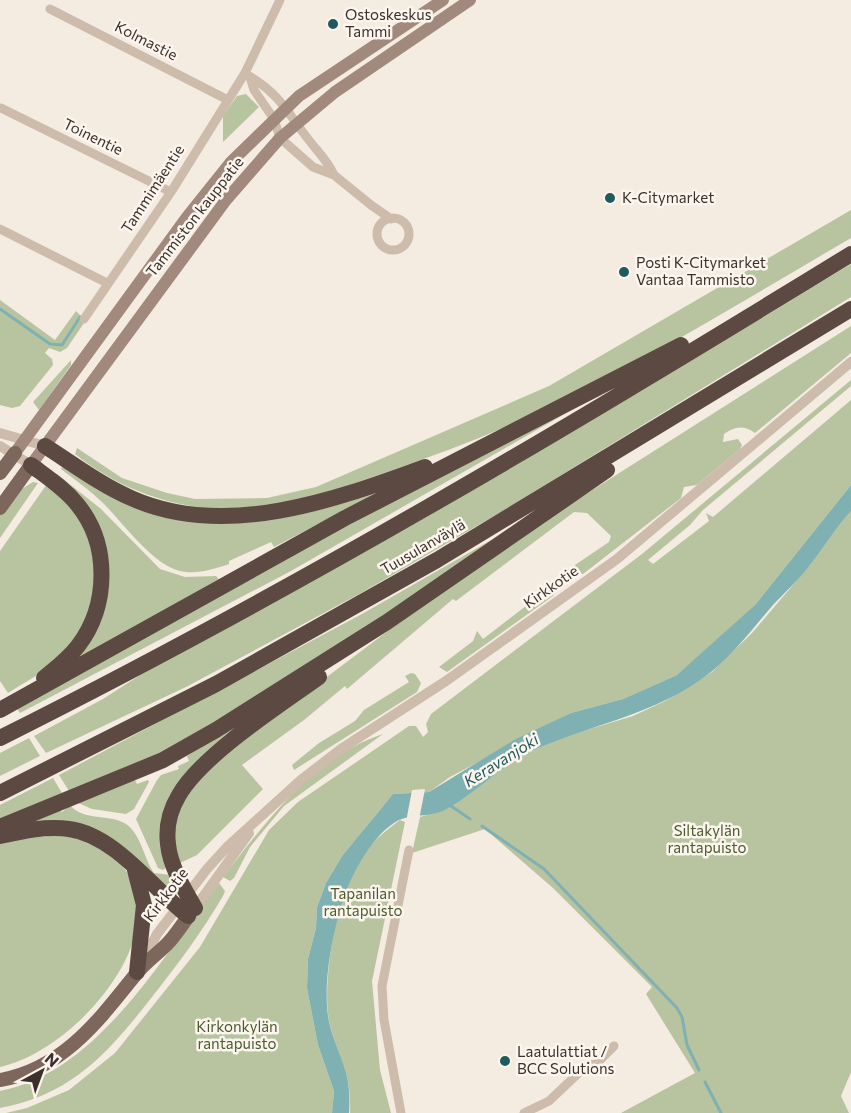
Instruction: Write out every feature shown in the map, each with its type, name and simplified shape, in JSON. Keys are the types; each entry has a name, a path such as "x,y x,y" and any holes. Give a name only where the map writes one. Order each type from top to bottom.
{"highway":[{"path":"0,738 312,572 751,316 851,255"},
{"name":"Tuusulanväylä","path":"0,793 216,684 447,554 851,309"},
{"path":"0,710 235,578 485,446 596,391 695,337 751,316"},
{"path":"0,826 163,760 216,730 387,622 614,465 660,425"},
{"path":"45,446 131,498 158,508 213,516 270,512 302,505 370,487 485,446"},
{"path":"17,701 78,646 94,616 101,585 98,547 86,518 67,492 31,465"},
{"path":"186,906 171,856 168,829 171,813 179,795 193,776 245,732 349,654 387,622"},
{"path":"0,836 38,829 70,829 100,840 186,906"},
{"path":"135,869 144,905 137,972"}],"main road":[{"name":"Tammiston kauppatie","path":"0,473 209,188 287,106 443,0"},
{"name":"Tammiston kauppatie","path":"0,508 226,200 280,138 297,122 470,0"},
{"name":"Kirkkotie","path":"0,1080 26,1073 69,1048 100,1020 137,972 170,941 186,906"}],"street":[{"name":"Tammimäentie","path":"84,319 171,192 228,100 248,75 279,0"},
{"name":"Kolmastie","path":"50,9 228,100"},
{"path":"248,75 263,83 287,106 312,144 325,157 334,175"},
{"path":"248,75 254,90 274,119 280,138 313,167 334,175 370,206 391,219 402,221 408,229 409,239 403,247 394,250 385,247 379,240 370,206"},
{"name":"Toinentie","path":"1,108 171,192"},
{"path":"378,230 383,222 391,219"},
{"path":"0,229 107,283"},
{"name":"Kirkkotie","path":"186,906 227,847 315,768 440,686 617,559 851,362"},
{"path":"0,433 45,446"},
{"path":"0,446 15,453 31,465"},
{"name":"Kirkkotie","path":"186,906 257,821"},
{"path":"401,1113 384,1020 382,986 409,850"},
{"path":"524,1113 549,1101 586,1066 596,1064 614,1046"}],"green space":[{"path":"246,94 259,107 223,142 223,116 237,96"},
{"path":"851,210 851,238 618,372 536,414 487,435 333,490 276,505 238,509 194,506 152,496 131,488 75,454 77,448 122,478 167,493 195,499 267,498 316,487 549,386"},
{"path":"851,264 851,297 501,512 361,593 186,687 46,753 34,736 103,699 168,657 643,390"},
{"path":"0,300 55,340 76,311 84,323 67,348 60,352 49,348 45,353 52,359 53,365 20,406 12,408 0,405"},
{"path":"851,326 851,353 755,433 739,428 724,434 723,442 738,439 742,445 740,449 697,485 684,487 681,498 583,574 576,572 575,565 609,542 611,536 587,513 574,512 456,601 453,599 347,689 345,686 304,720 242,765 263,789 197,855 180,863 174,835 178,812 189,792 219,758 433,597 542,522"},
{"path":"71,360 71,365 39,410 33,402"},
{"name":"Kirkonkylän rantapuisto","path":"851,380 851,386 703,510 690,525 648,560 653,564 709,521 706,513 713,517 851,400 851,485 755,605 700,657 677,675 623,699 571,713 450,777 429,792 393,794 342,856 326,883 317,907 316,928 308,959 307,988 318,1045 334,1091 332,1113 6,1113 27,1108 69,1090 115,1053 200,947 269,830 298,802 409,726 416,726 423,737 428,732 426,724 431,714 642,554"},
{"path":"568,412 291,571 20,713 16,707 286,554"},
{"path":"62,467 183,519 391,486 274,547 271,542 229,561 229,564 205,571 186,572 159,561 104,504 61,469"},
{"path":"57,474 101,509 160,569 185,577 216,576 219,579 77,660 104,555 56,476"},
{"path":"33,482 38,483 0,538 0,515 17,492"},
{"path":"47,484 65,501 79,520 89,542 94,564 94,587 89,610 79,632 64,653 45,670 8,693 0,681 0,551"},
{"name":"Siltakylän rantapuisto","path":"851,511 851,1072 841,1096 849,1113 621,1113 695,1073 646,994 652,987 553,888 485,829 412,853 420,817 444,810 497,771 526,754 563,737 633,716 665,701 712,672 752,633 810,565 837,526"},
{"path":"507,531 365,629 187,741 69,791 59,775 362,614"},
{"path":"555,586 557,590 553,596 447,672 439,667 473,641 477,631 483,639"},
{"path":"415,674 421,683 417,692 294,770 292,765 319,743 355,721 364,710 409,682 405,676"},
{"path":"292,689 187,773 167,867 163,870 158,868 136,819 157,780 161,775 179,769 178,766 189,761 187,756"},
{"path":"383,734 284,806 250,847 234,878 230,881 223,877 274,814 313,775 358,744"},
{"path":"29,738 40,756 0,776 0,753"},
{"path":"53,778 62,793 0,819 0,805"},
{"path":"135,780 137,784 148,780 149,782 134,809 126,814 92,809 76,802"},
{"path":"70,805 82,814 119,821 131,828 154,873 171,875 177,895 175,896 110,839 21,826 58,808 62,812"},
{"name":"Tapanilan rantapuisto","path":"400,820 405,822 372,981 380,1070 391,1113 350,1113 347,1077 330,1025 328,1010 328,972 334,930 349,877 358,860 371,845"},
{"path":"56,835 88,841 122,866 137,897 136,932 122,967 98,1002 67,1031 34,1054 0,1067 0,842"},
{"path":"219,883 225,891 223,896 198,935 136,1017 104,1053 69,1081 48,1093 26,1102 0,1108 0,1091 35,1080 68,1061 125,1008"}],"water":[{"name":"Keravanjoki","path":"851,485 851,511 801,576 736,649 711,672 668,699 530,752 507,765 443,811 399,820 380,834 357,867 343,900 329,963 327,996 330,1026 349,1087 349,1113 332,1113 334,1091 318,1045 307,988 308,959 316,928 317,907 326,883 342,856 393,794 429,792 514,740 571,713 623,699 677,675 755,605"}],"pier":[{"path":"425,789 419,820 406,822 412,790"}],"waterway":[{"path":"0,309 50,344 62,345 80,317"},
{"path":"451,806 470,819"},
{"path":"482,826 544,869 677,1008 682,1017 687,1045 699,1070"},
{"path":"705,1082 721,1113"}],"place":[{"name":"Ostoskeskus Tammi","path":"333,24"},
{"name":"K-Citymarket","path":"610,198"},
{"name":"Posti K-Citymarket Vantaa Tammisto","path":"624,272"},
{"name":"Laatulattiat / BCC Solutions","path":"505,1061"}]}
